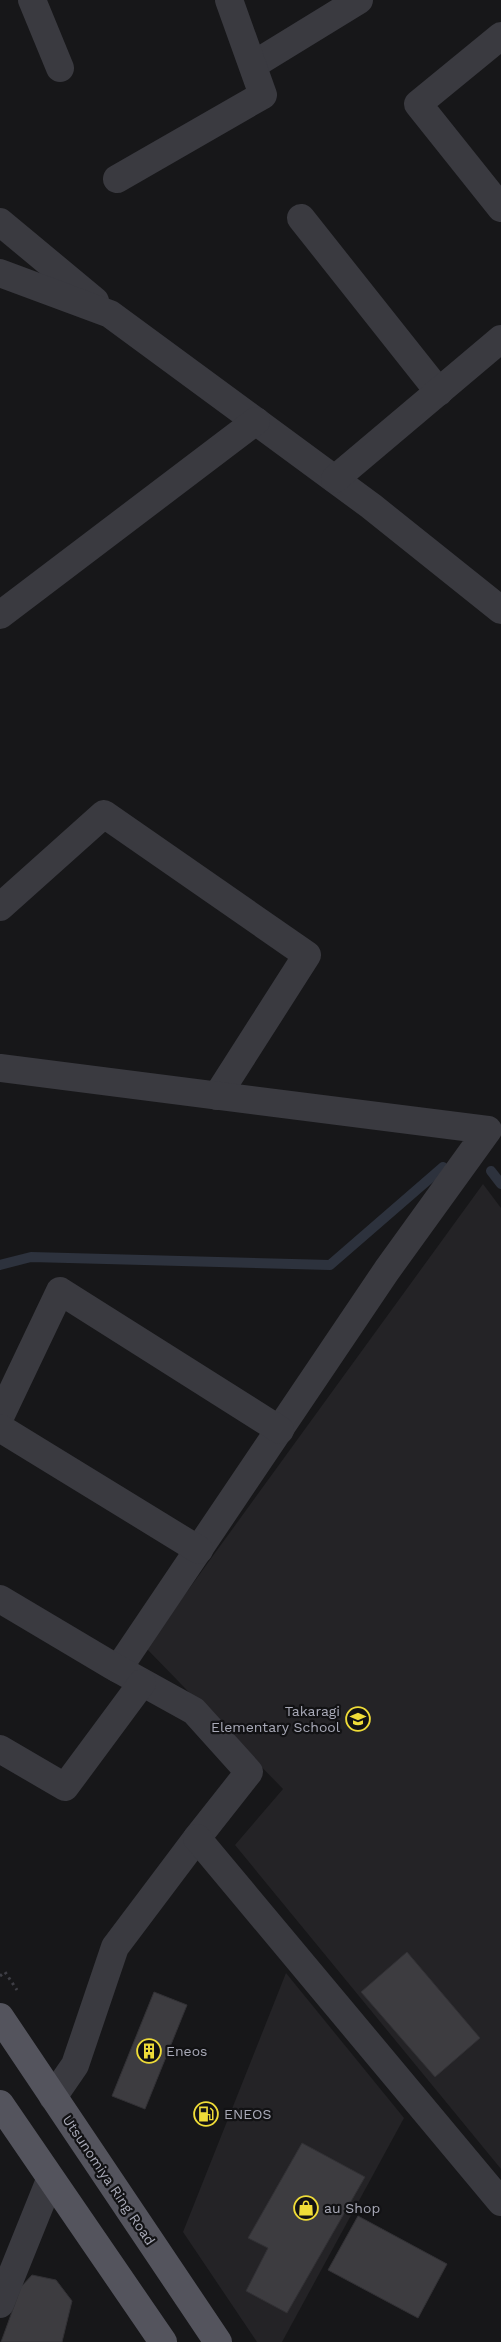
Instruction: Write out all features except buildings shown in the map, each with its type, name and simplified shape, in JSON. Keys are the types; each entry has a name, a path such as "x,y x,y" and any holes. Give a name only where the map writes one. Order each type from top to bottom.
{"main road":[{"name":"Utsunomiya Ring Road","path":"0,2017 218,2342"},
{"path":"0,2104 50,2180 163,2342"}],"street":[{"path":"32,0 60,68"},
{"path":"117,178 263,95 229,0"},
{"path":"252,65 359,0"},
{"path":"501,36 418,104 501,208"},
{"path":"301,218 439,392"},
{"path":"0,222 110,314 335,479 501,610"},
{"path":"0,273 110,314"},
{"path":"335,479 501,339"},
{"path":"0,615 256,421"},
{"path":"0,907 104,814 307,955 217,1096"},
{"path":"0,1068 488,1130 387,1270 118,1670"},
{"path":"0,1417 60,1291 280,1430"},
{"path":"0,1428 199,1550"},
{"path":"0,1599 118,1670 194,1712 249,1772 115,1947 75,2065 54,2098"},
{"path":"0,1749 65,1787 142,1683"},
{"path":"197,1838 501,2202"},
{"path":"3,2286 50,2180"}],"path":[{"path":"0,1976 5,1972"}],"shaded area":[{"name":"Takaragi Elementary School","path":"483,1184 501,1208 501,2169 235,1845 283,1789 146,1648"},
{"path":"286,1973 404,2118 282,2342 257,2342 183,2232"}],"waterway":[{"path":"0,1265 31,1257 330,1265 443,1167"},
{"path":"491,1171 501,1184"}],"place":[{"name":"Takaragi Elementary School","path":"358,1719"},
{"name":"Eneos","path":"149,2051"},
{"name":"ENEOS","path":"206,2114"},
{"name":"au Shop","path":"306,2208"}]}
